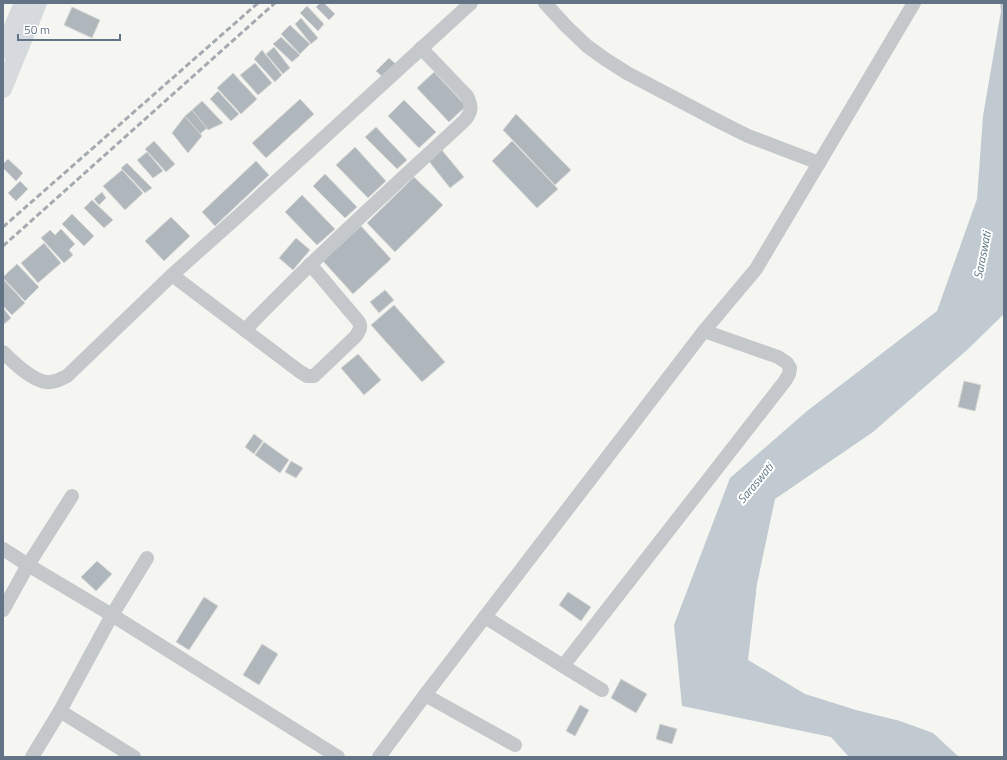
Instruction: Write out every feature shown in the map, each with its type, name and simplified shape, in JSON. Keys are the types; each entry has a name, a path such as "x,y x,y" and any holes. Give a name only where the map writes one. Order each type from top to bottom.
{"main road":[{"path":"3,50 23,3"},
{"path":"3,89 38,3"}],"street":[{"path":"3,352 25,372 37,379 47,382 59,380 67,376 172,275 471,3"},
{"path":"545,3 587,46 627,73 748,136 819,163"},
{"path":"379,757 704,331 756,269 914,3"},
{"path":"245,330 310,264 469,115 471,109 467,96 421,48"},
{"path":"172,275 307,376 314,376 356,336 360,330 360,325 310,264"},
{"path":"563,666 781,388 789,374 790,368 787,362 778,357 704,331"},
{"path":"3,610 28,565 72,496"},
{"path":"3,549 112,615 338,757"},
{"path":"32,757 60,711 112,615 148,558"},
{"path":"485,617 602,690"},
{"path":"425,695 515,745"},
{"path":"60,711 134,757"}],"water":[{"name":"Saraswati","path":"1000,3 1004,3 1004,314 967,350 873,432 775,499 757,584 748,660 805,694 856,710 900,721 933,733 959,757 849,757 831,737 682,706 674,625 730,478 807,411 937,311 977,199 983,116 1001,11"}],"building":[{"path":"320,3 324,3 335,14 329,20 316,7"},
{"path":"307,6 324,24 318,31 300,13"},
{"path":"72,7 100,20 92,38 64,25"},
{"path":"301,18 318,38 311,44 295,24"},
{"path":"290,25 310,44 300,54 281,34"},
{"path":"281,37 300,55 292,62 273,44"},
{"path":"274,47 290,68 283,74 266,54"},
{"path":"262,50 282,75 275,82 254,59"},
{"path":"389,58 398,66 385,79 376,71"},
{"path":"255,63 272,83 258,95 240,75"},
{"path":"434,72 466,106 449,122 417,88"},
{"path":"233,73 257,99 241,114 217,88"},
{"path":"218,91 239,114 231,121 210,99"},
{"path":"300,99 314,114 266,158 252,143"},
{"path":"404,100 436,132 419,148 388,116"},
{"path":"202,101 223,123 208,130 192,110"},
{"path":"192,110 207,128 200,134 185,116"},
{"path":"516,114 571,170 555,185 503,130"},
{"path":"185,116 202,136 188,153 172,133"},
{"path":"376,127 407,160 397,169 365,137"},
{"path":"154,141 175,164 166,172 145,149"},
{"path":"512,141 558,189 537,208 492,161"},
{"path":"355,147 386,181 368,198 336,165"},
{"path":"441,149 464,177 450,188 428,160"},
{"path":"147,152 163,171 153,178 137,160"},
{"path":"8,159 23,173 16,181 3,168 3,164"},
{"path":"256,161 269,175 215,226 202,212"},
{"path":"127,163 152,188 145,193 121,168"},
{"path":"122,170 143,193 125,210 103,186"},
{"path":"325,174 357,207 345,218 313,186"},
{"path":"414,177 443,205 395,252 367,223"},
{"path":"20,181 28,189 16,201 8,193"},
{"path":"102,192 106,198 99,205 94,199"},
{"path":"302,195 335,229 317,245 285,212"},
{"path":"92,200 113,220 104,228 84,208"},
{"path":"72,214 94,236 84,246 62,224"},
{"path":"171,217 190,236 164,261 145,241"},
{"path":"361,226 391,259 353,294 323,261"},
{"path":"61,229 75,244 69,250 73,255 64,263 41,238 50,230 55,235"},
{"path":"296,238 310,250 293,270 279,258"},
{"path":"44,243 61,263 38,283 21,263"},
{"path":"17,264 39,287 25,301 3,278"},
{"path":"3,279 25,303 12,315 3,306"},
{"path":"385,290 394,300 379,313 370,302"},
{"path":"394,305 445,362 422,382 371,325"},
{"path":"3,308 11,318 3,325"},
{"path":"358,354 381,380 364,395 341,368"},
{"path":"964,381 981,385 975,411 958,407"},
{"path":"254,434 263,441 254,454 245,447"},
{"path":"264,442 289,460 280,473 255,455"},
{"path":"291,461 303,468 296,478 285,472"},
{"path":"97,561 112,574 96,591 81,577"},
{"path":"568,592 591,607 581,621 559,605"},
{"path":"204,597 218,606 189,650 176,642"},
{"path":"262,644 278,654 259,685 243,675"},
{"path":"621,679 647,694 636,713 611,698"},
{"path":"580,705 589,710 575,736 566,731"},
{"path":"660,724 677,729 672,744 656,739"}],"railway":[{"path":"3,227 258,3"},
{"path":"3,246 275,3"}]}
